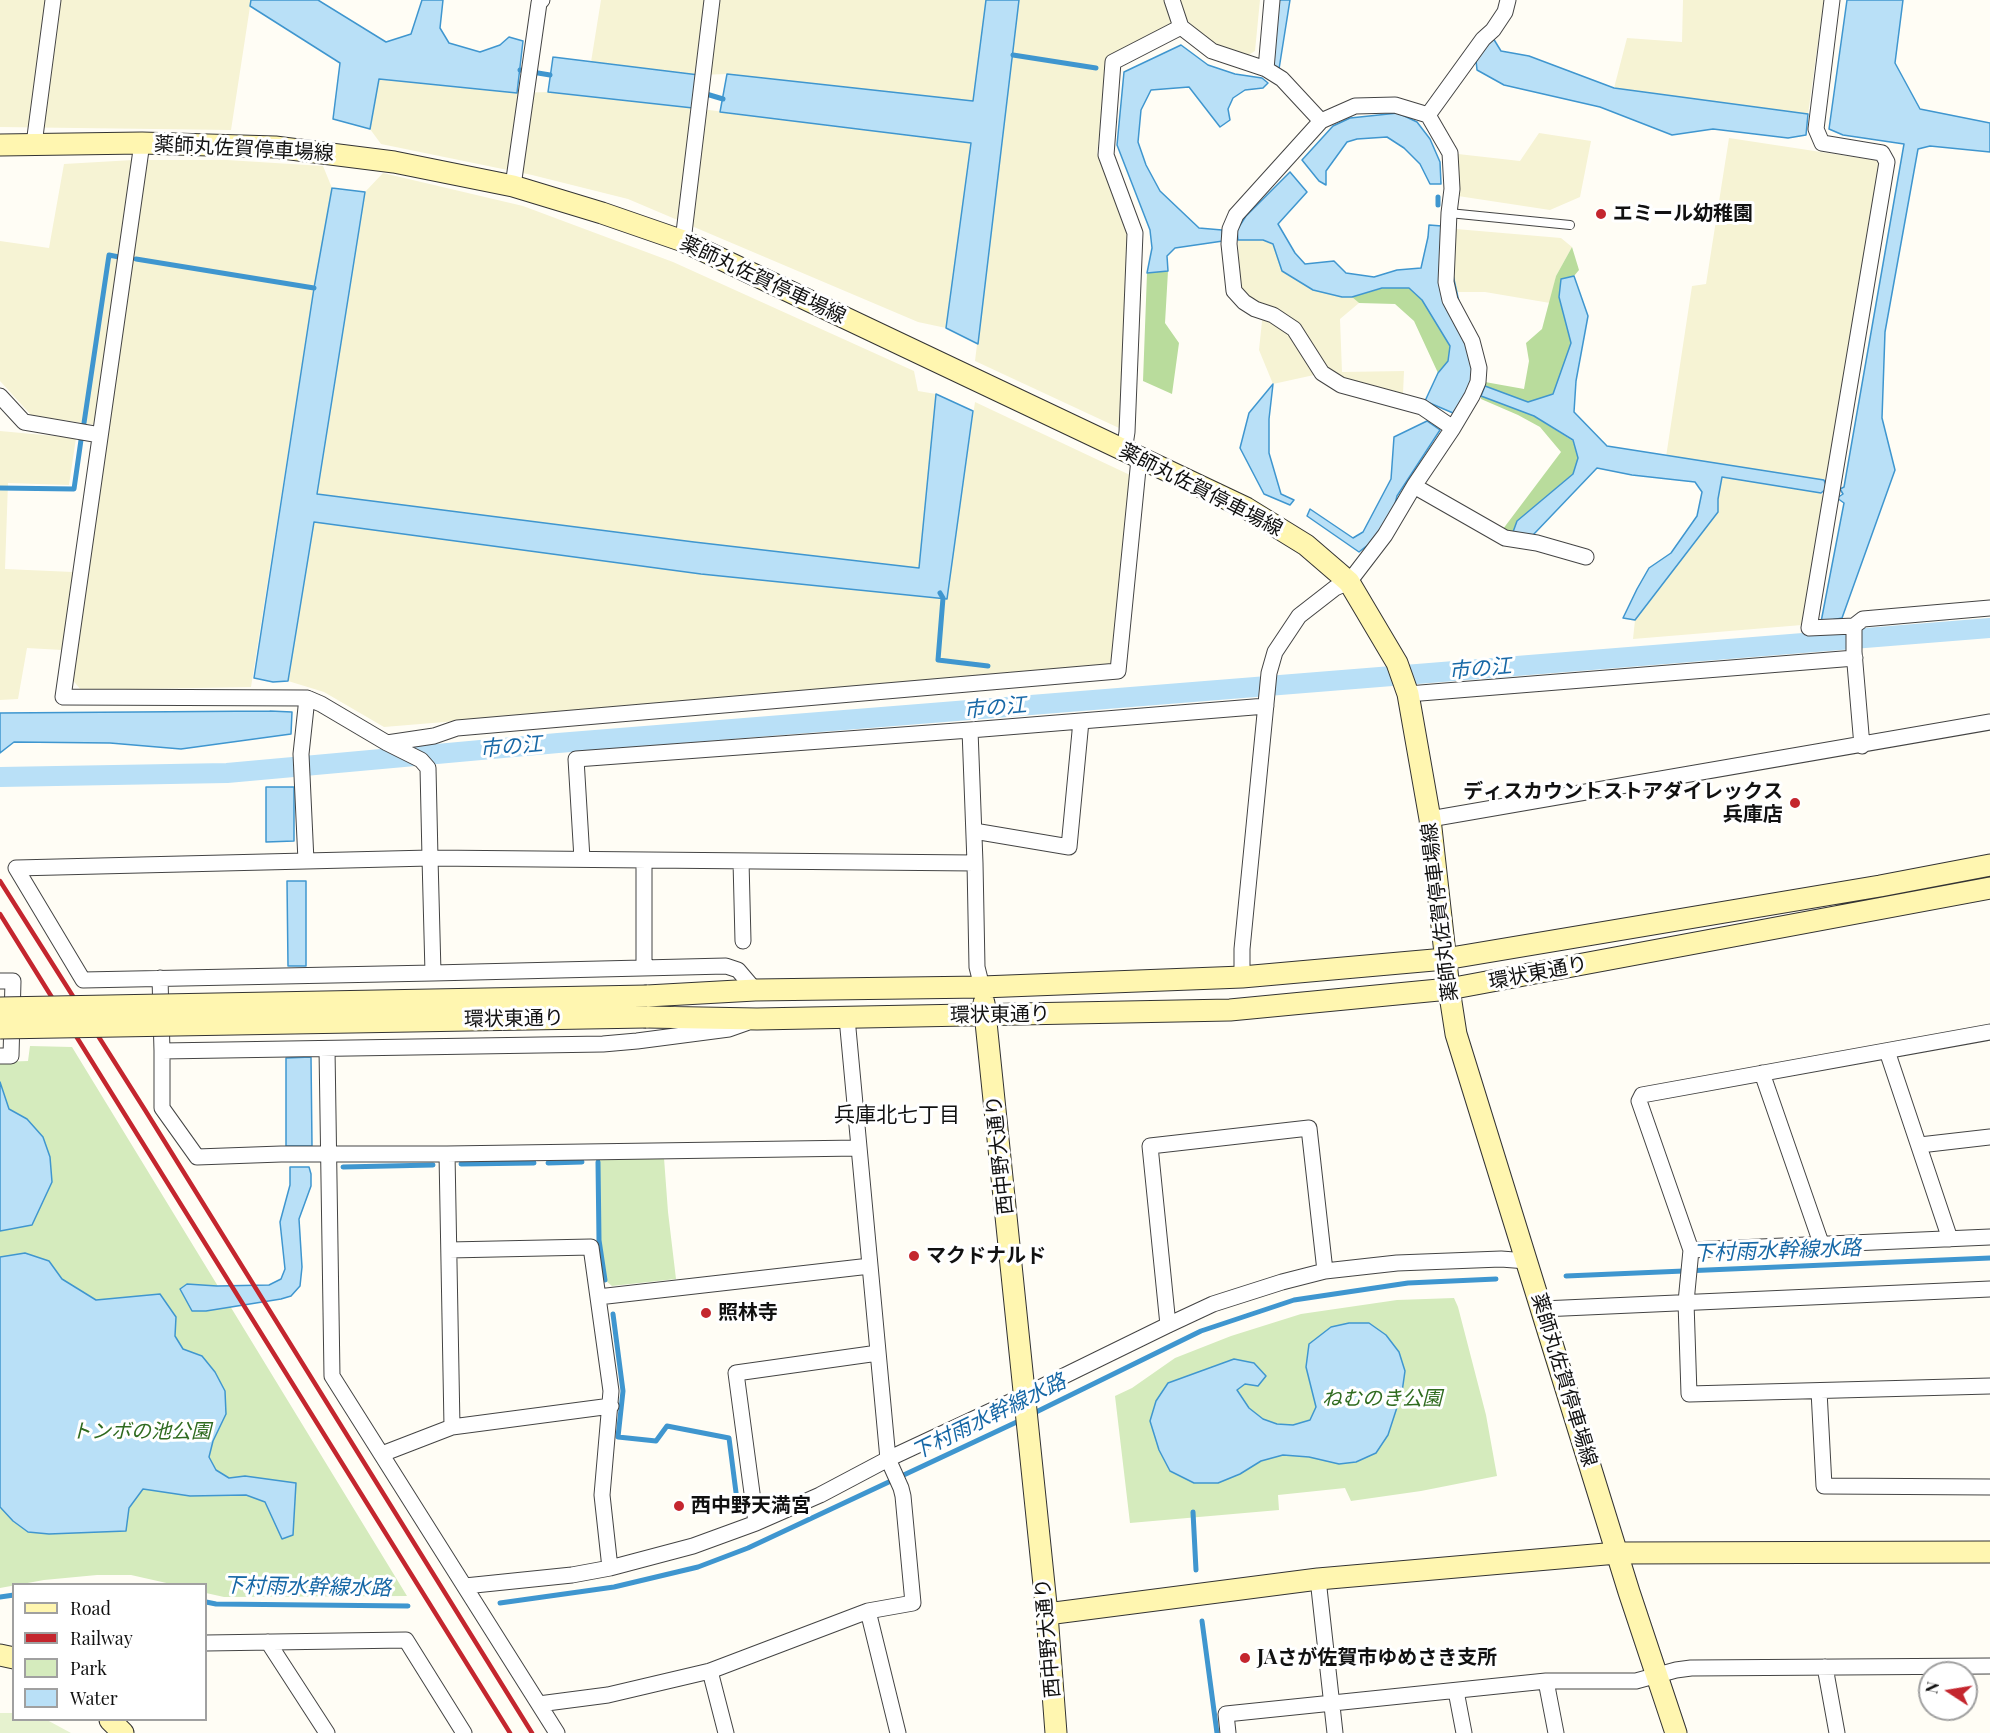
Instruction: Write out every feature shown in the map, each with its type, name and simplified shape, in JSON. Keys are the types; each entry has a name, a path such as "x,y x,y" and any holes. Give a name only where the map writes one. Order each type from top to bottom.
{"main road":[{"name":"薬師丸佐賀停車場線","path":"0,145 142,143 274,147 394,162 513,186 602,213 682,241 1246,508 1306,545 1349,582 1397,663 1407,692 1430,819 1445,959 1456,1034 1617,1553 1676,1733"},
{"name":"環状東通り","path":"0,1028 647,1007 755,990 982,987 1242,977 1445,959 1880,886 1990,865"},
{"name":"環状東通り","path":"0,1008 647,1007 757,1019 1230,1010 1449,989 1990,888"},
{"name":"西中野大通り","path":"982,987 1047,1614 1056,1733"},
{"path":"1047,1614 1318,1579 1617,1553 1990,1552"},
{"path":"112,1721 123,1733"}],"street":[{"path":"34,144 53,0"},
{"path":"513,186 539,3 542,0"},
{"path":"682,241 712,0"},
{"path":"1172,0 1181,27 1212,51 1266,69 1282,79 1321,121"},
{"path":"1266,69 1272,0"},
{"path":"1428,115 1505,12 1508,0"},
{"path":"1832,0 1815,129 1822,143 1882,153 1887,162 1809,628 1854,628 1863,619 1990,608"},
{"path":"387,743 434,736 457,728 1118,671 1132,455 1127,421 1135,233 1106,155 1113,62 1181,27"},
{"path":"1242,977 1242,949 1269,673 1275,652 1299,616 1335,588 1349,582 1385,535 1414,486 1453,428 1475,389 1479,368 1472,340 1450,300 1446,282 1452,189 1450,153 1428,115 1395,105 1355,106 1321,121 1236,215 1230,236 1234,291 1244,302 1255,309 1273,315 1294,329 1322,373 1341,385 1422,407 1453,428"},
{"path":"142,143 63,697 307,698 421,760 428,768 433,973"},
{"path":"0,396 24,422 100,435"},
{"path":"1414,486 1505,538 1537,543 1586,557"},
{"path":"1854,628 1862,746"},
{"path":"1407,692 1855,655"},
{"path":"306,861 301,754 307,698"},
{"path":"582,860 576,759 970,730 1267,703"},
{"path":"974,831 1069,847 1081,721"},
{"path":"1430,819 1862,746 1990,722"},
{"path":"970,730 977,967 982,987"},
{"path":"755,990 738,970 726,966 83,980 16,868 430,858 975,863"},
{"path":"644,860 644,968"},
{"path":"741,861 743,941"},
{"path":"160,978 162,1108 197,1157 859,1148"},
{"path":"0,981 13,981 11,1056 0,1056"},
{"path":"539,1704 608,1695 710,1671 868,1611 913,1603 903,1496 888,1459 847,1018"},
{"path":"162,1051 603,1044 729,1029 757,1019"},
{"path":"1990,1032 1642,1095 1639,1101 1690,1250 1687,1295 1689,1394 1990,1386"},
{"path":"327,1049 332,1376 556,1733"},
{"path":"1887,1051 1950,1239"},
{"path":"1762,1073 1821,1243"},
{"path":"1168,1325 1150,1146 1309,1128 1325,1271"},
{"path":"1920,1145 1990,1137"},
{"path":"447,1154 452,1427"},
{"path":"1690,1250 1990,1237"},
{"path":"449,1250 591,1247 612,1391 602,1495 610,1568"},
{"path":"465,1587 572,1575 610,1568 693,1546 756,1523 820,1495 888,1459 1213,1304 1282,1282 1325,1271 1397,1263 1501,1259 1527,1261"},
{"path":"598,1297 870,1266"},
{"path":"1540,1304 1687,1295 1990,1289"},
{"path":"756,1523 736,1373 878,1353"},
{"path":"1819,1391 1824,1486 1990,1487"},
{"path":"381,1454 452,1427 611,1406"},
{"path":"1318,1579 1335,1733"},
{"path":"868,1611 898,1733"},
{"path":"207,1643 406,1640 464,1733"},
{"path":"268,1642 327,1733"},
{"path":"1228,1733 1226,1714 1546,1681 1636,1681 1691,1668 1990,1666"},
{"path":"1826,1667 1837,1733"},
{"path":"710,1671 726,1733"},
{"path":"1546,1681 1556,1733"},
{"path":"1456,1691 1464,1733"}],"lane":[{"path":"1449,213 1570,225"}],"shaded area":[{"path":"0,0 251,0 231,130 0,127"},
{"path":"601,0 986,0 973,101 727,74 699,75 591,62"},
{"path":"1019,0 1260,0 1255,51 1245,57 1210,43 1184,17 1108,57 1097,153 1128,235 1119,428 975,361"},
{"path":"1683,0 1824,0 1808,114 1614,88 1627,38 1682,42"},
{"path":"379,79 517,93 548,92 971,143 946,328 918,322 628,199 532,175 381,144 370,129"},
{"path":"1539,133 1591,141 1580,197 1550,210 1458,196 1458,154 1520,161"},
{"path":"1729,138 1880,161 1827,476 1824,480 1666,457 1692,286 1706,284"},
{"path":"133,160 227,160 323,166 332,188 251,687 81,690 71,678 108,427 31,415 0,381 0,241 49,248 64,164"},
{"path":"383,173 523,206 673,262 914,371 918,391 936,394 920,568 317,494 365,192"},
{"path":"1456,229 1561,238 1572,247 1556,276 1550,303 1485,292 1457,292 1453,274"},
{"path":"1238,240 1263,240 1273,244 1282,271 1342,297 1352,297 1359,303 1340,319 1342,372 1404,371 1403,394 1346,380 1327,370 1273,384 1259,350 1262,321 1270,307 1253,301 1240,291"},
{"path":"975,402 1130,475 1111,667 384,727 324,692 288,681 314,522 701,574 946,599"},
{"path":"0,431 76,438 69,485 8,483 5,569 73,572 62,650 27,648 18,699 0,700"},
{"path":"1722,477 1821,493 1823,497 1802,625 1633,639 1635,620 1718,512"}],"green space":[{"path":"1572,247 1579,270 1574,276 1561,279 1559,297 1571,343 1553,394 1528,402 1485,386 1485,382 1524,389 1529,361 1526,343 1542,329 1556,276"},
{"path":"1168,271 1165,323 1179,343 1172,394 1143,381 1147,273"},
{"path":"1383,288 1409,288 1422,300 1450,346 1448,361 1438,373 1414,321 1395,304 1359,303 1352,297"},
{"path":"1481,396 1534,416 1573,441 1578,458 1573,474 1517,521 1513,532 1503,529 1561,452 1540,427 1481,399"},
{"name":"トンボの池公園","path":"30,1046 72,1047 407,1596 224,1597 207,1593 207,1583 167,1583 131,1575 97,1575 12,1583 12,1586 0,1588 0,1062 28,1061"},
{"path":"664,1158 676,1279 612,1286 605,1280 599,1240 598,1160"},
{"name":"ねむのき公園","path":"1454,1298 1486,1415 1497,1476 1421,1491 1351,1501 1345,1488 1278,1495 1279,1510 1130,1523 1115,1396 1132,1388 1175,1358 1231,1336 1301,1314 1397,1300"},
{"path":"0,1713 12,1713 12,1721 49,1721 71,1733 0,1733"}],"water":[{"path":"251,0 318,0 386,42 411,34 422,0 443,0 440,28 449,43 480,52 500,45 509,37 523,41 517,93 379,79 370,129 333,119 340,63 250,6"},
{"path":"986,0 1019,0 978,344 946,328 971,143 720,112 727,74 973,101"},
{"path":"1279,0 1290,0 1279,69 1272,68"},
{"path":"1847,0 1903,0 1895,63 1920,109 1990,123 1990,152 1930,146 1918,149 1885,332 1882,418 1895,470 1842,618 1821,622 1844,503 1837,498 1843,494 1840,489 1844,487 1904,144 1843,135 1829,129"},
{"path":"1493,38 1501,51 1529,56 1614,88 1808,114 1806,135 1788,138 1713,129 1672,135 1600,107 1504,85 1477,70 1476,60"},
{"path":"1181,45 1208,65 1235,74 1262,78 1268,83 1263,88 1245,90 1233,98 1228,109 1230,120 1220,127 1189,87 1151,90 1141,110 1138,142 1146,165 1160,191 1199,228 1222,230 1223,241 1175,248 1167,256 1168,271 1147,273 1152,248 1150,230 1117,145 1124,72"},
{"path":"553,57 699,75 693,108 548,92"},
{"path":"1398,113 1417,122 1430,139 1440,162 1441,184 1430,184 1420,164 1404,148 1387,137 1347,142 1326,171 1326,185 1319,181 1302,160 1333,126 1350,118"},
{"path":"1290,172 1307,192 1278,224 1295,253 1305,264 1334,261 1346,273 1374,277 1397,270 1421,268 1429,225 1442,226 1474,369 1471,387 1453,413 1425,401 1438,373 1448,361 1450,346 1422,300 1409,288 1382,288 1352,297 1313,290 1282,271 1273,244 1263,240 1238,240 1237,230 1246,216"},
{"path":"332,188 365,192 317,494 919,568 936,394 973,411 947,599 701,574 314,522 288,681 273,682 254,678 314,288"},
{"path":"1574,276 1588,316 1576,381 1574,412 1607,446 1824,480 1827,488 1821,493 1722,477 1718,512 1635,620 1623,618 1637,589 1649,568 1671,553 1697,516 1702,492 1695,482 1632,475 1597,468 1533,535 1513,532 1517,521 1573,474 1578,458 1573,440 1534,416 1481,396 1485,386 1528,402 1553,394 1571,343 1559,297 1561,279"},
{"path":"1273,384 1269,419 1269,453 1281,494 1294,500 1290,505 1264,494 1240,448 1249,413"},
{"path":"1427,421 1440,430 1397,496 1389,528 1359,552 1307,516 1310,509 1353,538 1363,532 1391,479 1394,437"},
{"path":"292,712 291,734 181,749 110,743 14,742 0,753 0,713"},
{"path":"266,787 294,787 294,841 266,842"},
{"path":"287,881 306,881 306,966 288,966"},
{"path":"311,1057 312,1146 286,1146 286,1058"},
{"path":"0,1082 9,1109 27,1119 43,1137 50,1157 52,1182 32,1225 0,1231"},
{"path":"290,1167 309,1167 311,1174 311,1186 299,1219 302,1267 300,1286 291,1296 281,1299 206,1311 192,1311 180,1289 187,1284 269,1285 281,1279 285,1269 280,1222 290,1185"},
{"path":"25,1253 49,1261 62,1279 96,1300 160,1294 176,1317 175,1336 183,1349 202,1356 215,1372 225,1391 226,1414 213,1441 209,1457 216,1470 229,1478 245,1476 296,1483 293,1535 282,1539 265,1502 246,1495 190,1496 143,1489 129,1508 126,1531 49,1534 28,1532 13,1521 0,1507 0,1257"},
{"path":"1349,1323 1369,1323 1386,1335 1399,1352 1405,1371 1402,1392 1388,1435 1376,1453 1356,1462 1339,1464 1309,1457 1283,1455 1261,1461 1240,1474 1218,1483 1194,1483 1170,1471 1159,1450 1150,1421 1156,1401 1168,1383 1234,1359 1254,1363 1266,1376 1258,1386 1245,1384 1237,1390 1249,1408 1263,1419 1277,1424 1293,1425 1310,1420 1316,1407 1306,1367 1309,1344 1331,1327"}],"waterway":[{"path":"1013,55 1096,68"},
{"path":"520,70 550,75"},
{"path":"703,93 723,99"},
{"path":"1438,197 1438,205"},
{"path":"84,423 109,255 119,257"},
{"path":"136,259 314,288"},
{"path":"0,488 74,489 81,440"},
{"path":"940,593 943,598 938,660 988,666"},
{"name":"市の江","path":"0,777 227,773 558,743 1990,628"},
{"path":"548,1163 582,1162"},
{"path":"598,1162 599,1240 605,1280"},
{"path":"461,1164 534,1163"},
{"path":"343,1167 433,1165"},
{"name":"下村雨水幹線水路","path":"1566,1276 1990,1258"},
{"name":"下村雨水幹線水路","path":"1032,1414 1201,1331 1294,1300 1408,1283 1496,1279"},
{"path":"613,1314 623,1391 618,1437 656,1441 667,1426 729,1438 738,1508"},
{"name":"下村雨水幹線水路","path":"500,1603 614,1587 698,1567 748,1548 1021,1420"},
{"path":"1193,1512 1196,1570"},
{"name":"下村雨水幹線水路","path":"0,1597 12,1595"},
{"name":"下村雨水幹線水路","path":"207,1602 408,1606"},
{"path":"1202,1621 1217,1733"}],"railway":[{"path":"0,881 532,1733"},
{"path":"0,914 510,1733"}],"place":[{"name":"エミール幼稚園","path":"1601,214"},
{"name":"ディスカウントストアダイレックス 兵庫店","path":"1795,803"},
{"name":"マクドナルド","path":"914,1256"},
{"name":"照林寺","path":"706,1313"},
{"name":"西中野天満宮","path":"679,1506"},
{"name":"JAさが佐賀市ゆめさき支所","path":"1245,1658"}],"district":[{"name":"兵庫北七丁目","path":"897,1115"}]}
